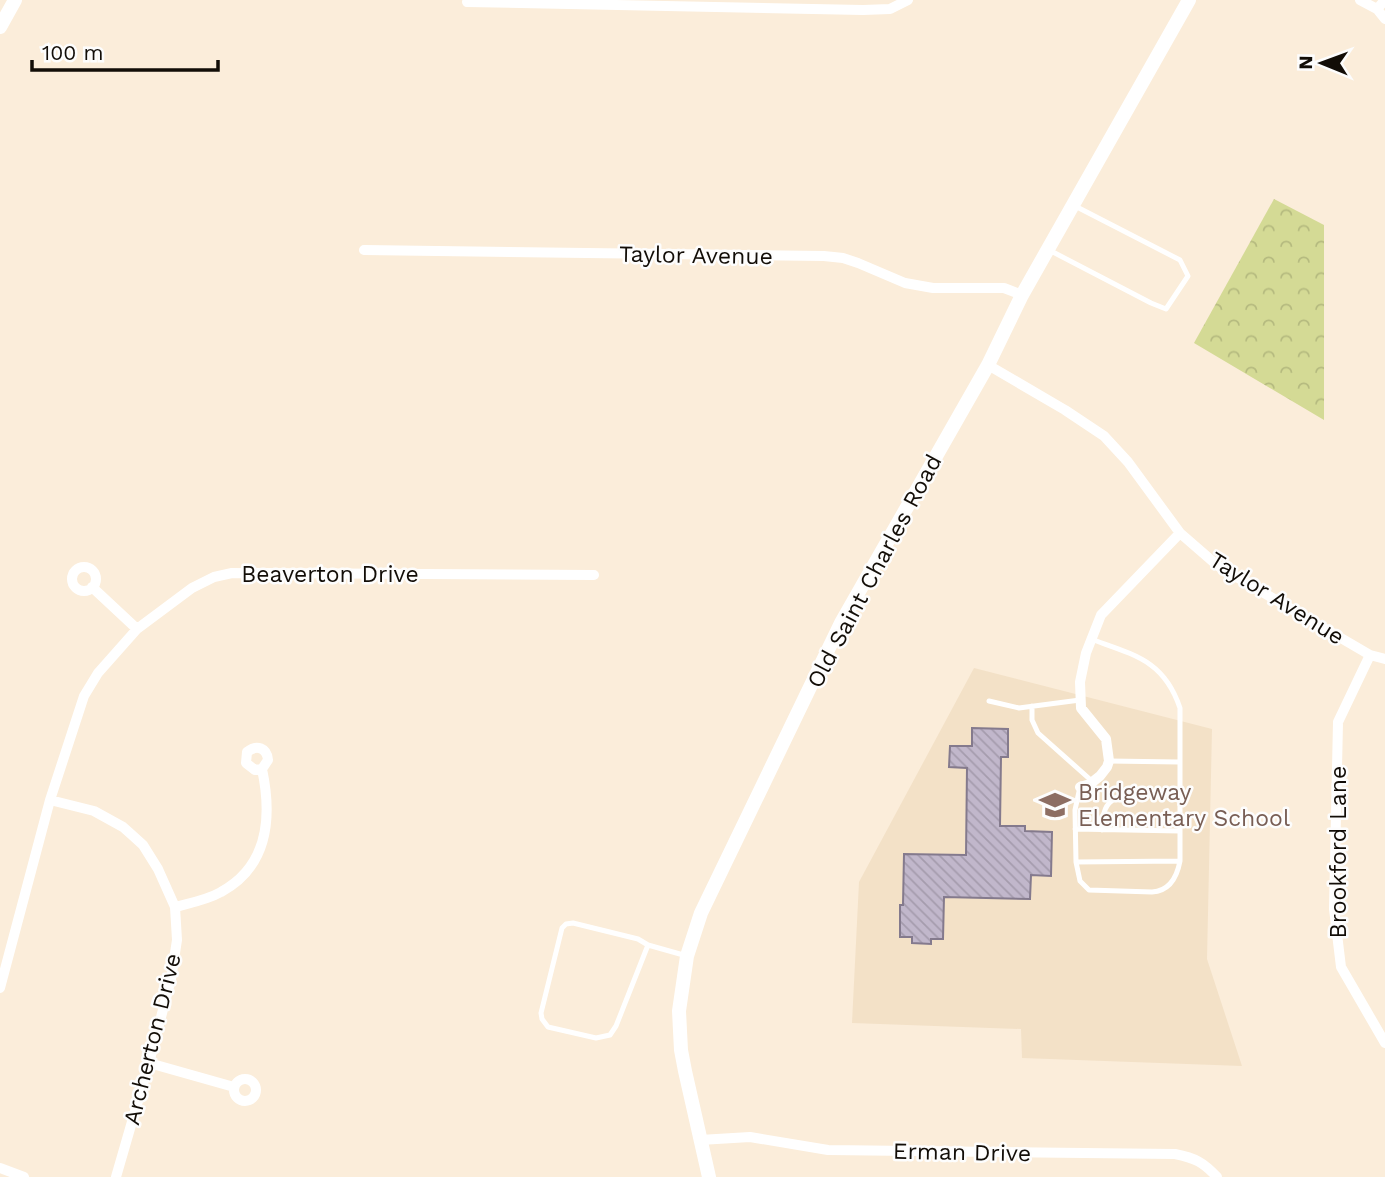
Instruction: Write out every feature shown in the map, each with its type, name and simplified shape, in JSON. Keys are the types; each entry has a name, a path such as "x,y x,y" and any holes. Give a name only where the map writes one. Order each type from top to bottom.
{"street":[{"path":"0,27 15,0"},
{"path":"467,2 863,10 890,9 908,0"},
{"name":"Old Saint Charles Road","path":"709,1177 681,1050 681,991 687,956 701,913 841,623 988,365 1022,295 1189,0"},
{"path":"1360,0 1377,9 1385,19"},
{"path":"1377,9 1385,0"},
{"name":"Taylor Avenue","path":"364,250 824,256 858,263 905,283 933,288 1004,288 1022,295"},
{"name":"Taylor Avenue","path":"988,365 1104,436 1128,462 1180,533 1218,566 1370,655 1385,659"},
{"path":"1080,787 1093,782 1109,761 1106,739 1081,708 1080,682 1091,639 1101,615 1180,533"},
{"name":"Beaverton Drive","path":"0,988 50,800 84,696 98,673 137,629 192,588 214,577 232,573 594,575"},
{"path":"92,587 137,629"},
{"name":"Brookford Lane","path":"1370,655 1339,722 1334,909 1341,967 1385,1043"},
{"path":"175,907 219,893 238,880 254,861 267,825 268,807 262,769"},
{"name":"Archerton Drive","path":"50,800 94,811 132,835 143,845 158,869 175,907 177,940 171,979 116,1177"},
{"path":"149,1063 234,1087"},
{"name":"Erman Drive","path":"701,1140 750,1137 828,1150 1175,1154 1193,1158 1207,1166 1217,1177"},
{"path":"0,1168 24,1177"}],"lane":[{"path":"1048,250 1166,309 1188,276 1180,260 1073,205"},
{"path":"1080,787 1075,810 1075,829 1076,862 1080,881 1089,890 1161,892 1167,888 1177,874 1180,861 1180,708 1169,683 1150,663 1091,639"},
{"path":"989,701 1019,708 1080,700"},
{"path":"1032,706 1032,720 1038,733 1093,782"},
{"path":"1109,761 1180,762"},
{"path":"1102,830 1104,811 1111,800 1120,794 1179,793"},
{"path":"1075,829 1180,831"},
{"path":"1076,862 1180,861"},
{"path":"648,945 610,1035 596,1038 548,1027 541,1013 562,928 566,924 573,923 638,939 648,945 687,956"}],"shaded area":[{"name":"Bridgeway Elementary School","path":"974,668 1212,729 1207,959 1242,1066 1022,1058 1021,1029 852,1023 859,882"}],"green space":[{"path":"1274,199 1324,225 1324,420 1194,343"}],"building":[{"path":"972,728 1008,729 1008,757 1001,757 1000,826 1025,826 1025,831 1052,832 1051,876 1031,875 1030,899 944,897 943,939 931,939 931,944 912,943 912,937 900,937 904,854 966,855 967,768 949,767 950,746 972,746"}],"place":[{"name":"Bridgeway Elementary School","path":"1055,805"}]}
